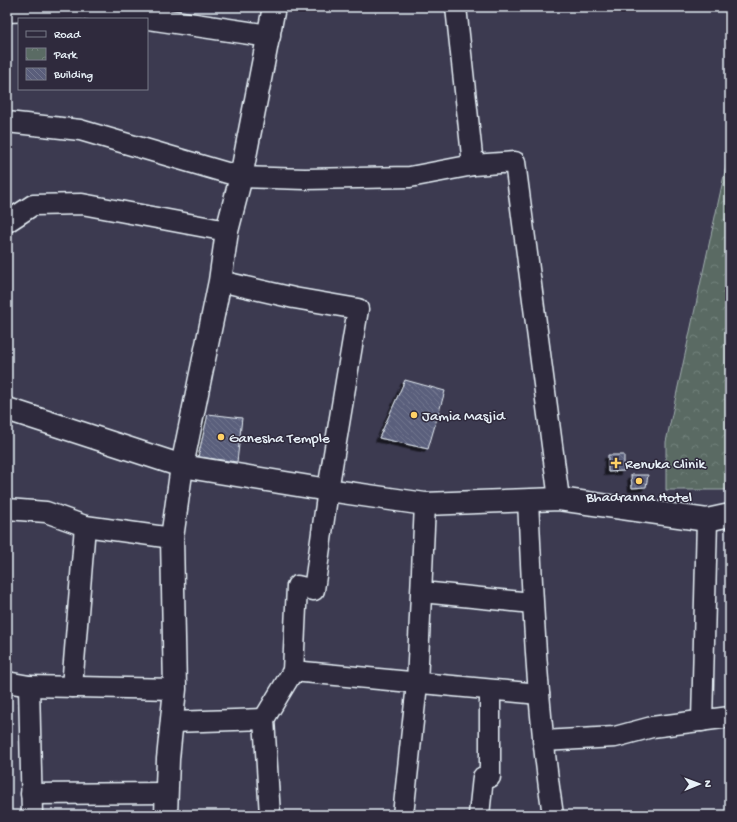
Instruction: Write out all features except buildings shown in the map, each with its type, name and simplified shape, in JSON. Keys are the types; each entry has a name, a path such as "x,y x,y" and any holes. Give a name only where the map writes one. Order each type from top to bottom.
{"street":[{"path":"166,815 175,689 172,538 182,466 220,281 227,231 241,177 274,7"},
{"path":"456,7 473,165"},
{"path":"7,11 81,8 269,36"},
{"path":"7,122 80,130 241,177 305,179 410,177 473,165 516,162 559,499"},
{"path":"7,222 33,205 82,204 227,231"},
{"path":"220,281 294,298 358,309 328,490 314,590 297,586 293,671 264,719 270,815"},
{"path":"7,409 182,466 328,490 426,504 559,499 707,520 730,515"},
{"path":"528,500 532,603 539,694 543,741 553,815"},
{"path":"403,815 417,684 426,504"},
{"path":"7,509 46,512 85,526 172,538"},
{"path":"702,721 707,520"},
{"path":"72,687 85,526"},
{"path":"422,592 532,603"},
{"path":"293,671 417,684 539,694"},
{"path":"7,682 29,686 175,689"},
{"path":"29,686 32,815"},
{"path":"479,815 483,777 490,777 490,690"},
{"path":"543,741 615,737 652,727 730,718"},
{"path":"172,722 264,719"},
{"path":"31,794 167,793"}],"green space":[{"path":"730,148 730,490 666,490 666,442"}],"place":[{"name":"Jamia Masjid","path":"414,415"},
{"name":"Ganesha Temple","path":"221,437"},
{"name":"Renuka Clinik","path":"616,463"},
{"name":"Bhadranna Hotel","path":"639,481"}]}
